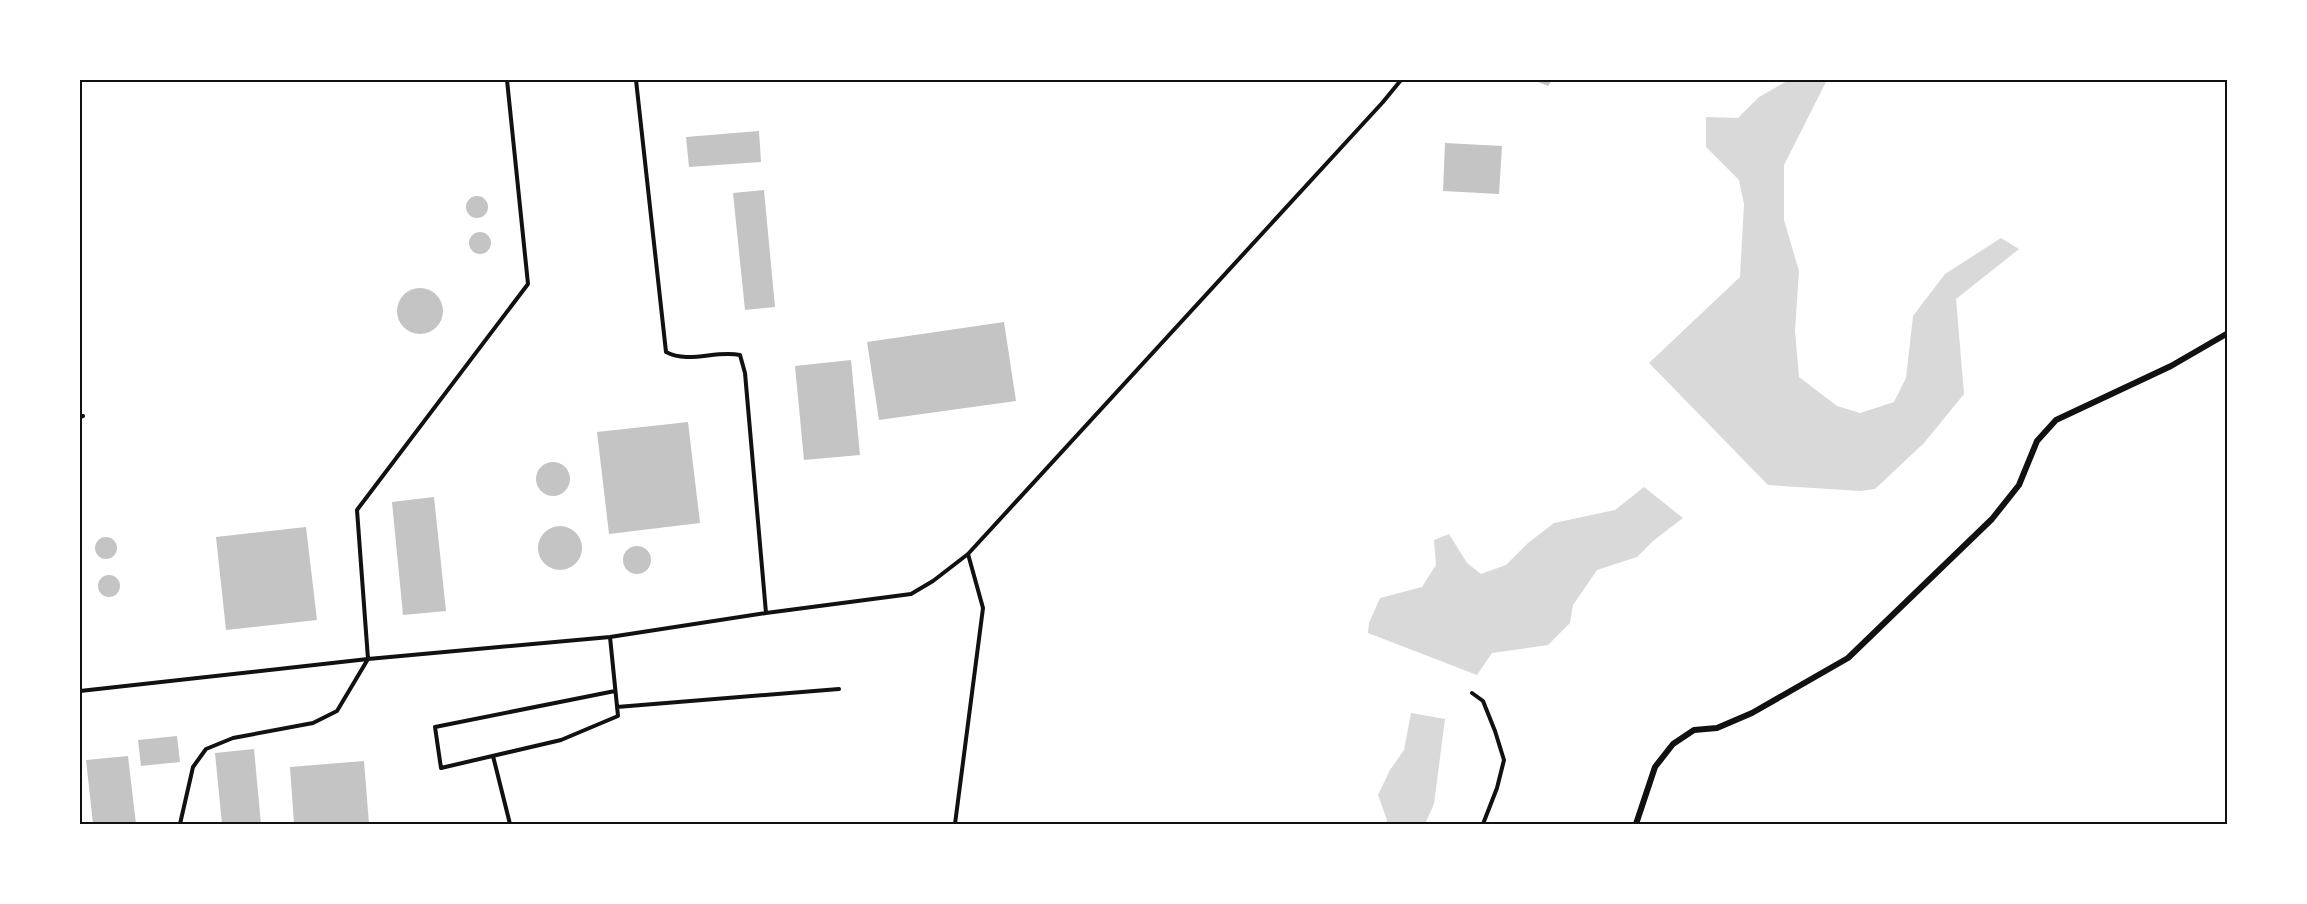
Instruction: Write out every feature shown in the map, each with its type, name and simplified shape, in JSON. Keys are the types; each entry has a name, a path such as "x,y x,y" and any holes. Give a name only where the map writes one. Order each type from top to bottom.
{"street":[{"path":"1636,825 1654,767 1673,744 1694,730 1717,728 1752,713 1848,658 1992,519 2019,485 2037,441 2056,420 2171,366 2228,333"}],"lane":[{"path":"180,825 193,767 206,749 234,738 313,723 337,711 368,659 357,510 528,284 507,80"},
{"path":"636,80 666,352 677,358 730,353 740,355 745,374 766,613"},
{"path":"80,691 368,659 610,637 911,594 968,554 1401,80"},
{"path":"955,825 983,608 968,554"},
{"path":"610,637 618,716 561,740 441,768 435,727 615,691"},
{"path":"617,707 839,689"},
{"path":"1472,693 1483,701 1496,731 1504,760 1484,825"},
{"path":"493,756 510,825"}],"shaded area":[{"path":"1789,80 1827,80 1784,165 1784,220 1799,271 1795,331 1799,377 1837,406 1860,413 1894,402 1906,378 1913,316 1945,274 2001,238 2019,249 1956,299 1964,394 1924,443 1875,489 1860,491 1768,485 1649,363 1740,277 1744,204 1739,180 1706,147 1706,117 1738,118 1759,97"},
{"path":"1644,487 1683,518 1653,541 1637,557 1597,570 1573,605 1570,623 1548,645 1492,653 1477,675 1368,633 1369,623 1380,598 1422,587 1436,565 1434,540 1449,534 1467,563 1481,574 1506,565 1528,543 1554,523 1615,510"},
{"path":"1411,713 1445,719 1434,804 1425,824 1386,824 1387,820 1378,795 1390,770 1404,750"}],"building":[{"path":"1533,80 1552,80 1548,86"},
{"path":"759,131 761,162 689,167 686,137"},
{"path":"1445,143 1502,146 1499,194 1443,191"},
{"path":"764,190 775,307 745,310 733,193"},
{"path":"473,196 481,196 488,203 488,211 481,218 473,218 466,211 466,203"},
{"path":"476,232 484,232 491,239 491,247 484,254 476,254 469,247 469,239"},
{"path":"420,288 436,295 443,311 436,327 420,334 404,327 397,311 404,295"},
{"path":"1004,322 1016,401 879,420 867,342"},
{"path":"851,360 860,455 804,460 795,366"},
{"path":"688,422 700,523 609,534 597,432"},
{"path":"553,462 565,467 570,479 565,491 553,496 541,491 536,479 541,467"},
{"path":"434,497 446,611 403,615 392,502"},
{"path":"560,526 575,533 582,548 575,563 560,570 545,563 538,548 545,533"},
{"path":"306,527 317,620 226,630 216,537"},
{"path":"102,537 110,537 117,544 117,552 110,559 102,559 95,552 95,544"},
{"path":"637,546 647,550 651,560 647,570 637,574 627,570 623,560 627,550"},
{"path":"105,575 113,575 120,582 120,590 113,597 105,597 98,590 98,582"},
{"path":"177,736 180,762 141,766 138,740"},
{"path":"254,749 261,824 222,824 215,753"},
{"path":"128,756 136,824 93,824 86,760"},
{"path":"364,761 369,824 294,824 290,767"}]}
